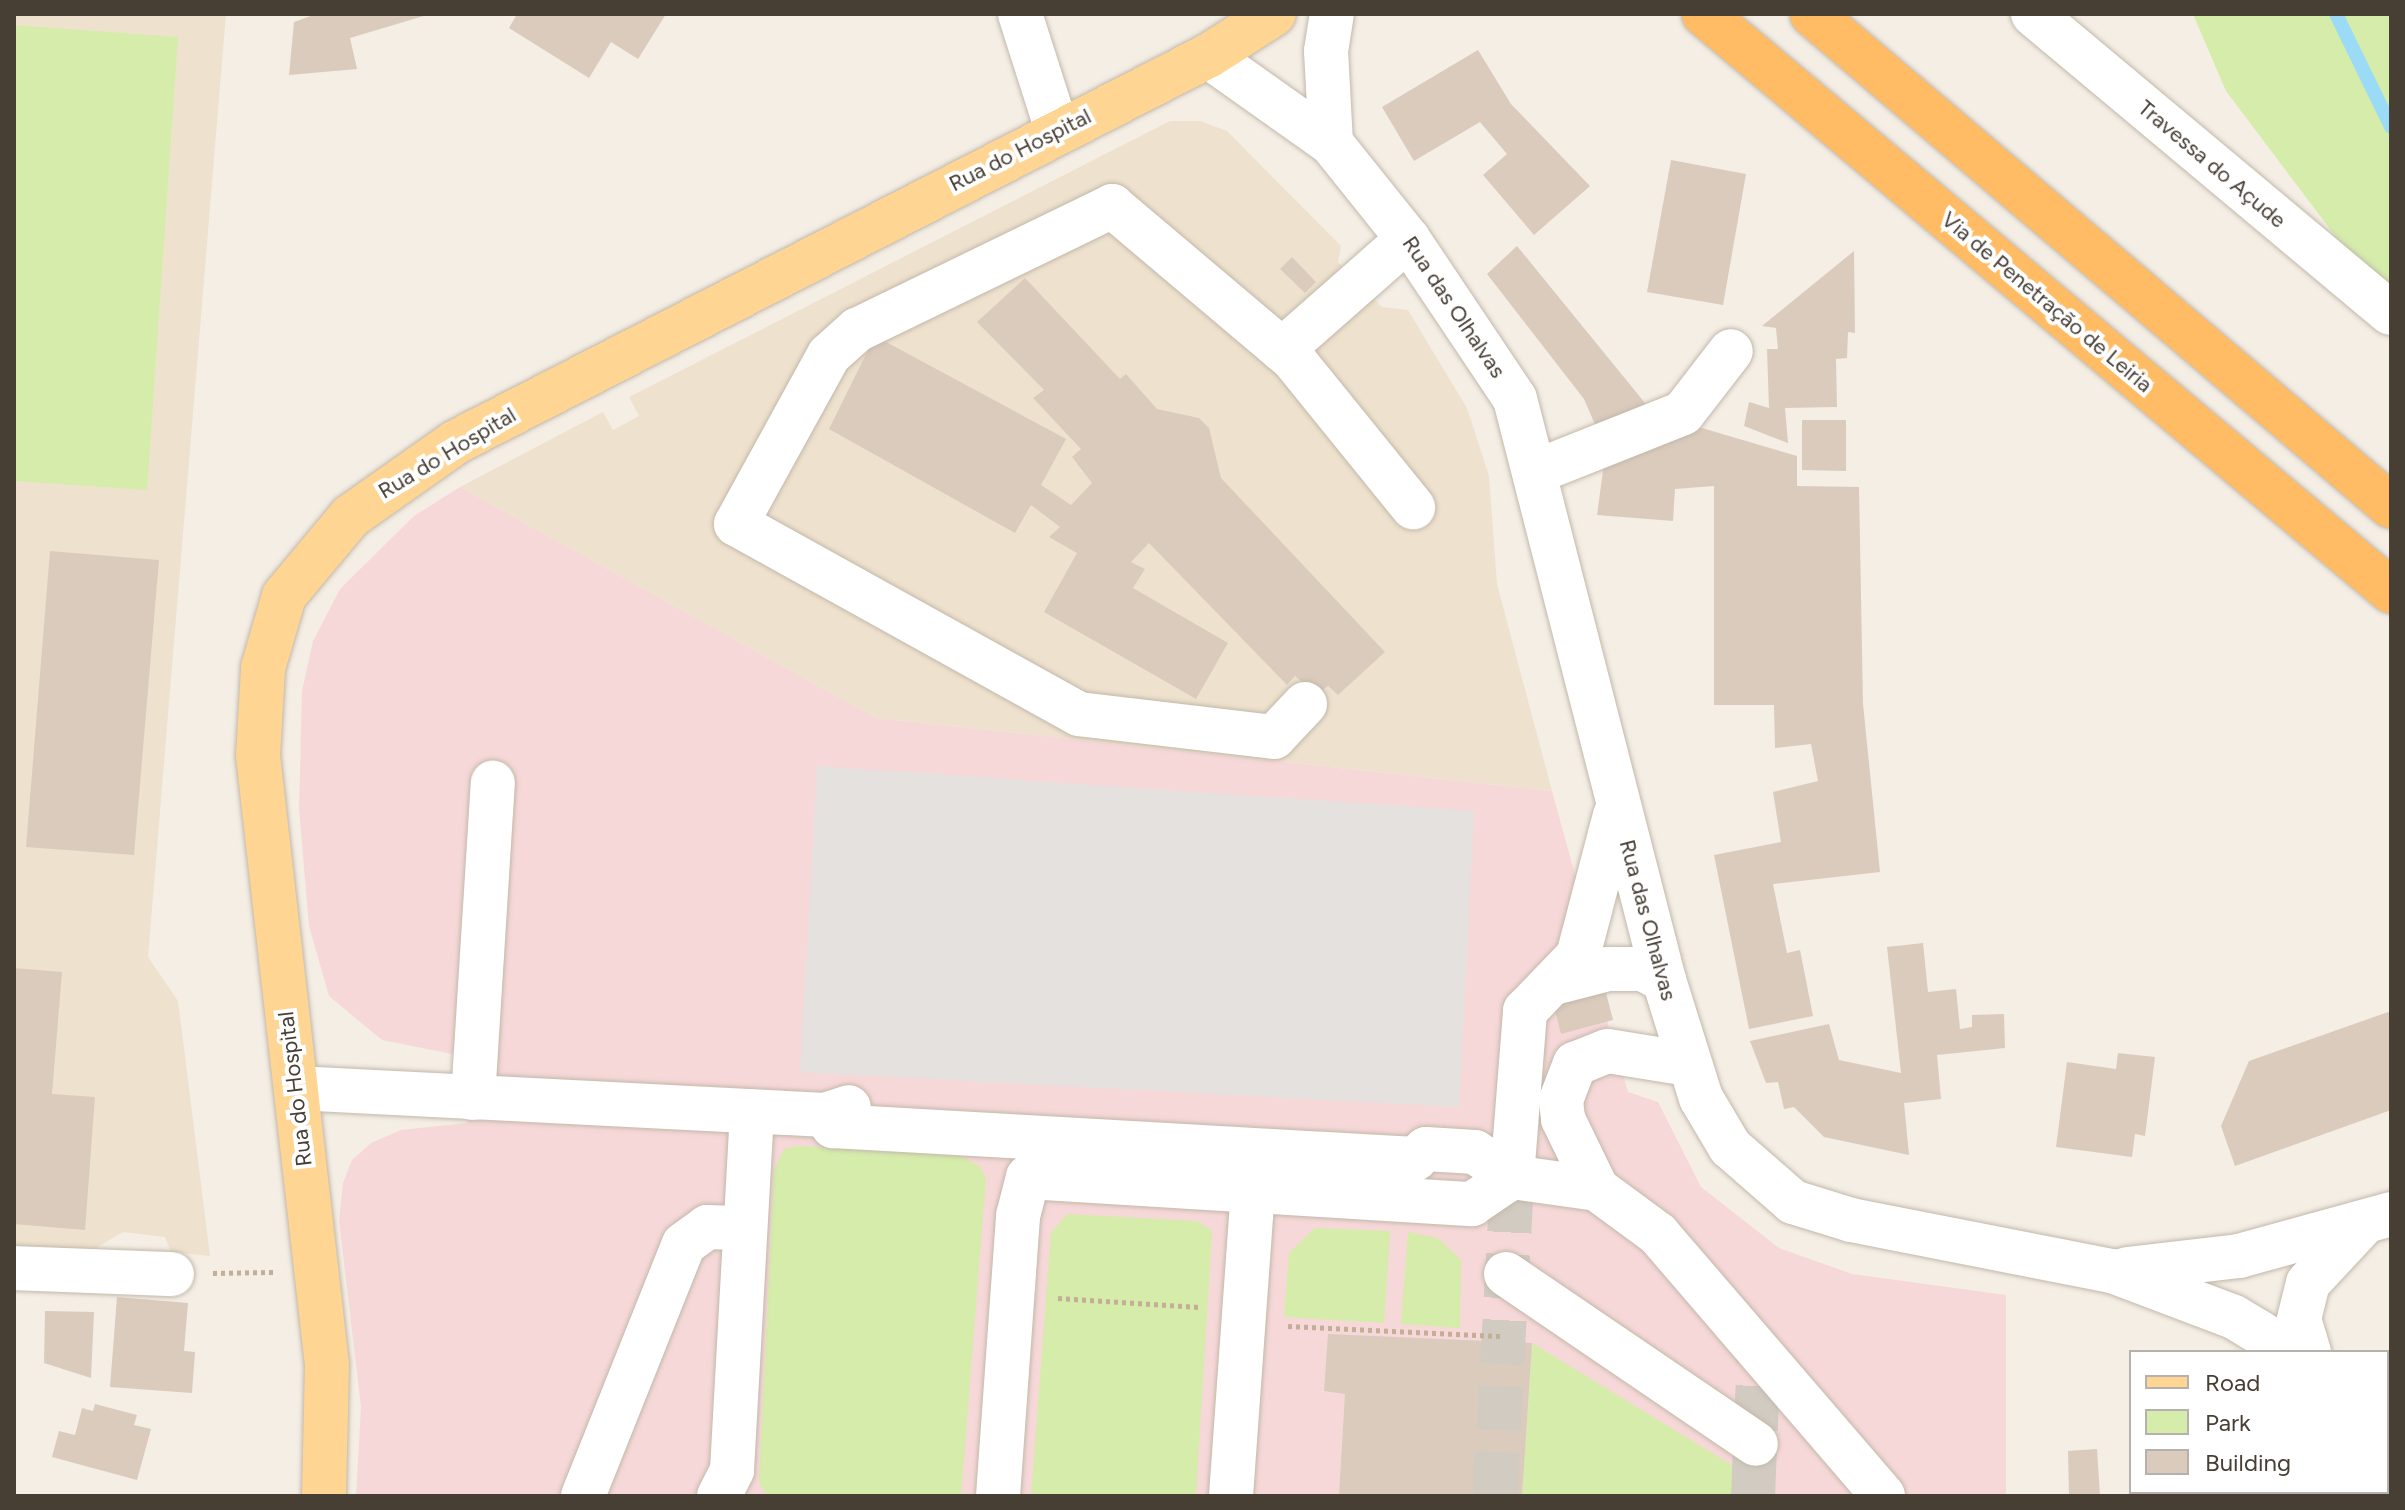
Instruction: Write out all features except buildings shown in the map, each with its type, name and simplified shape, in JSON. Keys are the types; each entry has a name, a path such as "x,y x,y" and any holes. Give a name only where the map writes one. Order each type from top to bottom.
{"highway":[{"name":"Via de Penetração de Leiria","path":"1704,14 2391,591"},
{"path":"1812,14 2391,506"}],"main road":[{"name":"Rua do Hospital","path":"324,1496 327,1365 270,890 258,711 273,619 323,542 376,493 456,442 1057,130 1208,56 1274,14"}],"street":[{"path":"1020,14 1057,130"},
{"path":"1331,143 1326,51 1332,14"},
{"name":"Travessa do Açude","path":"2033,14 2391,313"},
{"name":"Rua das Olhalvas","path":"1208,56 1331,143 1408,239 1499,371 1535,472 1617,805 1688,1064 1730,1147 1793,1202 1851,1220 2112,1271 2234,1317 2289,1350"},
{"path":"1305,704 1274,737 1079,714 736,524 829,355 857,330 1094,211 1126,211 1282,350 1413,507"},
{"path":"1282,350 1408,239"},
{"path":"1535,472 1683,413 1731,351"},
{"path":"473,1098 493,783"},
{"path":"1512,1177 1520,1033 1525,1011 1554,983 1583,943 1617,805"},
{"path":"1554,983 1608,969 1643,969 1664,980"},
{"path":"1688,1064 1608,1051 1575,1064 1561,1100 1563,1119 1597,1189 1658,1234 1883,1496"},
{"path":"296,1088 825,1115 833,1126 1415,1159 1426,1149 1475,1152 1512,1177 1597,1189"},
{"path":"719,1496 732,1470 743,1228 752,1112"},
{"path":"998,1496 1021,1191 1028,1177 1253,1188 1472,1204 1512,1177"},
{"path":"1231,1496 1253,1188"},
{"path":"2112,1271 2239,1256 2377,1219"},
{"path":"2308,1350 2299,1319 2308,1283 2377,1219"},
{"path":"583,1496 684,1244 707,1227 743,1228"},
{"path":"14,1268 172,1274"},
{"path":"1506,1274 1756,1444"}],"path":[{"path":"172,1274 316,1271"},
{"path":"1013,1296 1503,1336"}],"shaded area":[{"path":"14,14 226,14 148,957 178,1001 210,1256 171,1252 165,1237 123,1232 94,1249 14,1246"},
{"path":"1170,121 1200,121 1227,131 1341,246 1338,262 1382,307 1408,310 1467,408 1489,476 1497,584 1552,791 876,718 460,487 603,412 613,430 639,416 629,397"},
{"path":"460,487 876,718 1552,791 1579,889 1575,912 1628,1092 1658,1102 1701,1187 1779,1248 1852,1274 2006,1295 2006,1496 356,1496 361,1407 339,1220 343,1183 352,1160 371,1143 401,1130 467,1123 472,1058 382,1040 329,996 309,926 299,809 302,691 313,641 340,589 414,516"},
{"path":"817,766 1474,811 1459,1107 800,1072"}],"green space":[{"path":"2193,14 2391,14 2391,286 2354,261 2226,91"},
{"path":"14,25 178,37 147,490 14,481"},
{"path":"797,1146 955,1153 979,1166 986,1178 961,1496 768,1496 759,1483 774,1170 784,1149"},
{"path":"1067,1214 1197,1221 1212,1231 1196,1496 1031,1496 1051,1233"},
{"path":"1315,1228 1390,1231 1384,1323 1284,1317 1289,1253"},
{"path":"1408,1232 1438,1238 1461,1260 1460,1328 1401,1324"},
{"path":"1532,1343 1735,1467 1734,1496 1522,1496"}],"waterway":[{"path":"2336,14 2391,127"}],"tunnel":[{"path":"1495,1496 1512,1177"},
{"path":"1753,1496 1759,1352"}]}
